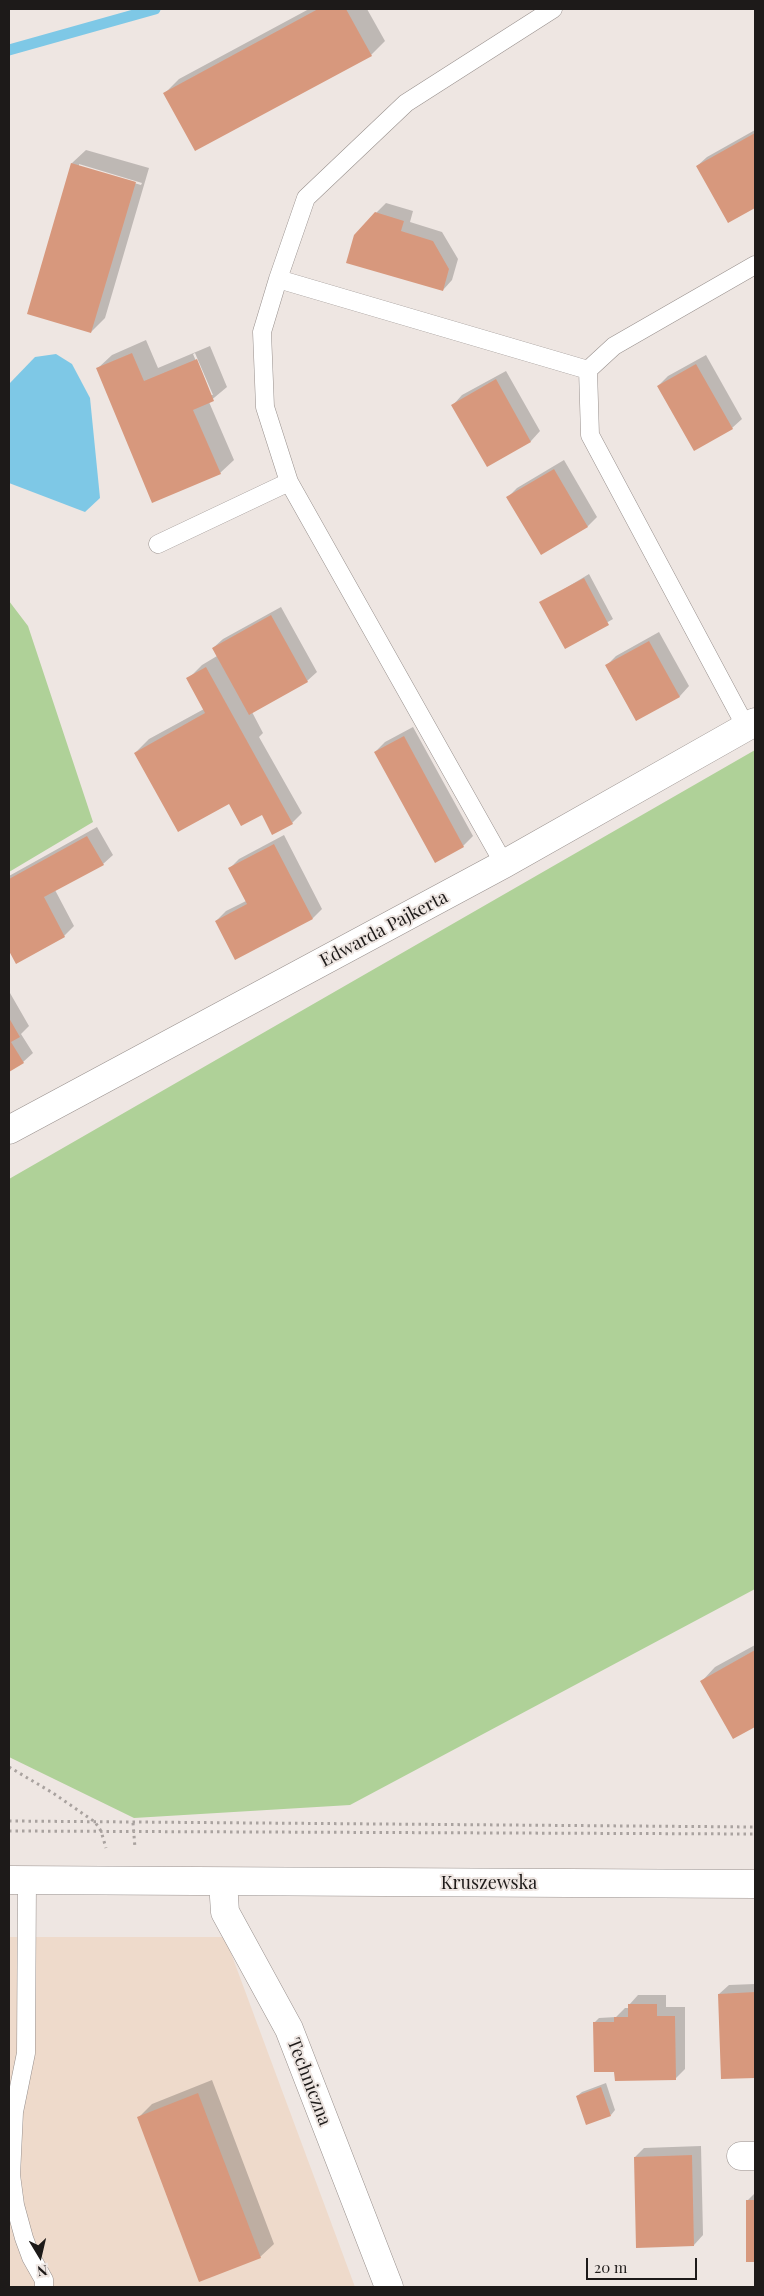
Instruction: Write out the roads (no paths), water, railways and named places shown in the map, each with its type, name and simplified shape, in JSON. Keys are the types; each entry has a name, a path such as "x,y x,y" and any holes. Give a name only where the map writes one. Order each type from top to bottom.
{"street":[{"name":"Edwarda Pajkerta","path":"9,1130 504,864 750,725"},
{"name":"Kruszewska","path":"18,1880 755,1884"},
{"name":"Techniczna","path":"223,1882 225,1912 289,2029 389,2287"}],"lane":[{"path":"504,864 289,482 265,407 262,332 306,198 406,104 553,9"},
{"path":"750,725 590,435 588,370 614,346 755,265"},
{"path":"278,280 588,370"},
{"path":"158,544 289,482"},
{"path":"18,1880 26,2052 14,2112 11,2176 19,2221 31,2257 44,2280 44,2287"}],"water":[{"path":"56,354 72,364 90,398 100,498 85,512 9,483 9,384 35,357"}],"waterway":[{"path":"9,50 155,9"}]}
